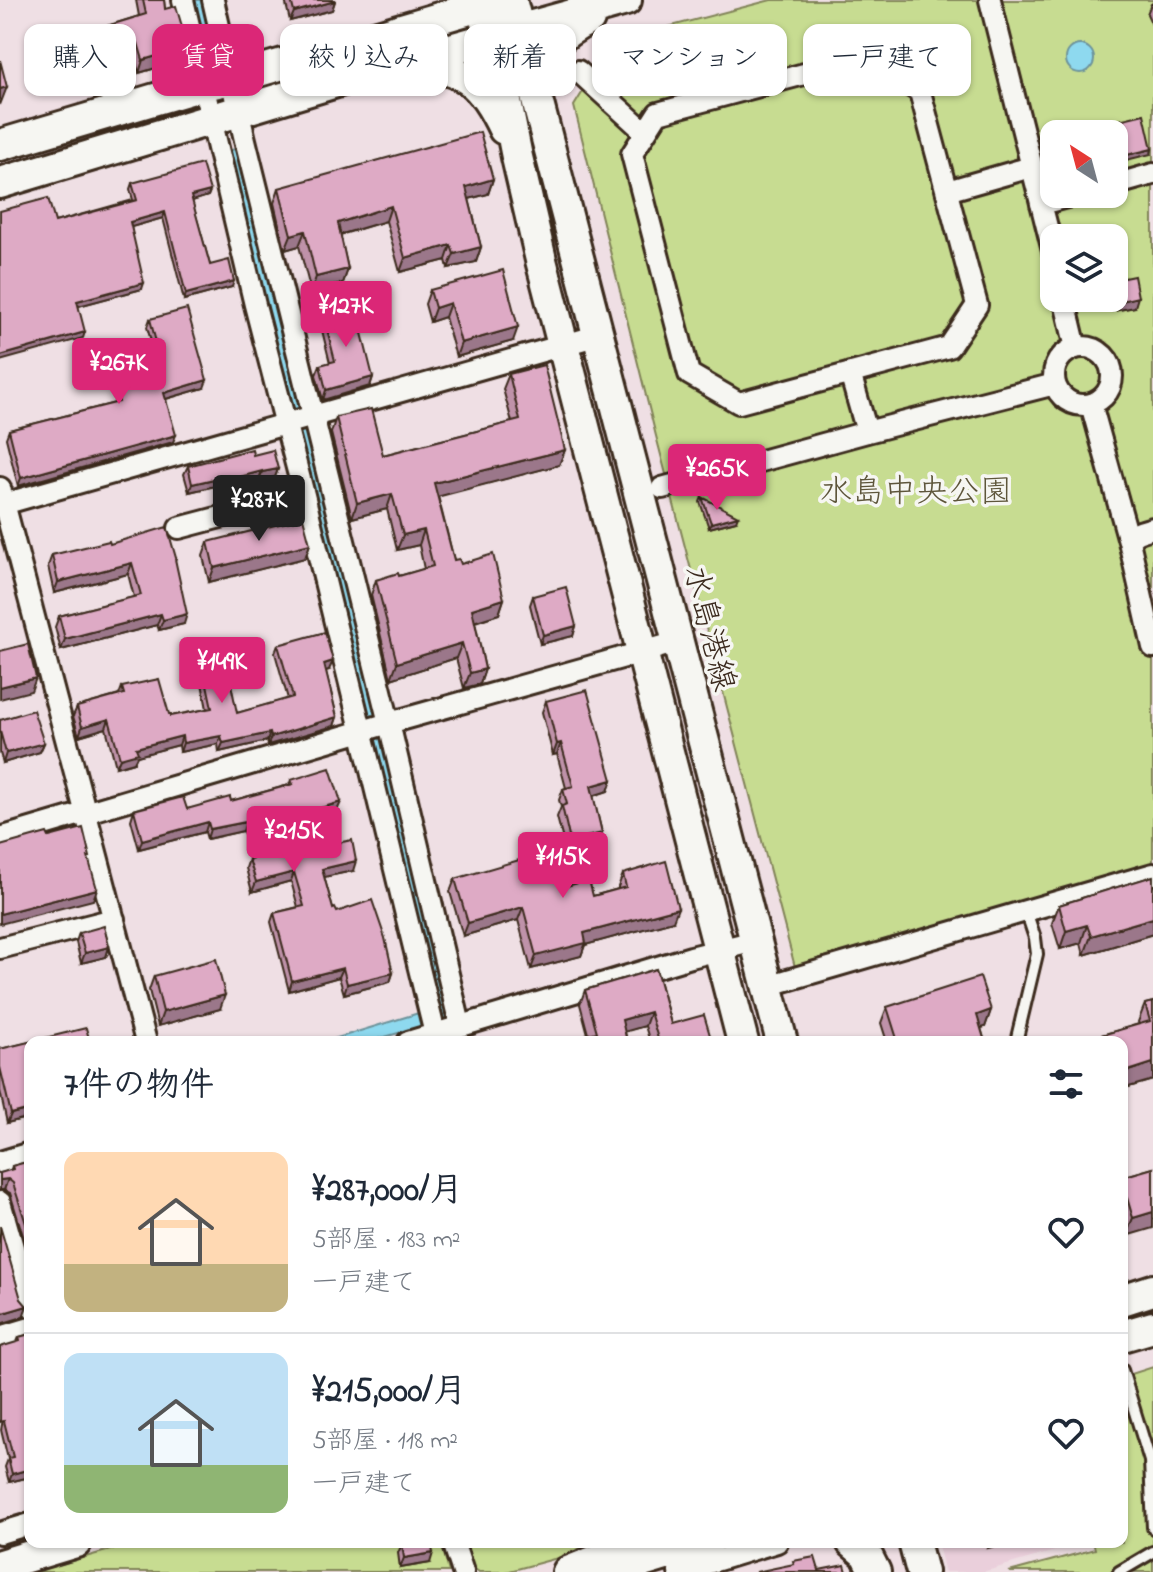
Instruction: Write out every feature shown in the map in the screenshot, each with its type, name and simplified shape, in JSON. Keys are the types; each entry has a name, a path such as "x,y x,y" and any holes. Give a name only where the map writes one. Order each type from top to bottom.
{"main road":[{"path":"383,24 426,0"},
{"path":"541,24 628,0"},
{"path":"576,26 628,0"},
{"path":"414,24 493,1"},
{"name":"水島港線","path":"493,1 501,24"},
{"path":"448,70 463,74 492,104 517,157"},
{"path":"0,145 169,96"},
{"path":"0,183 289,96"},
{"name":"水島港線","path":"505,96 563,344 742,1036"},
{"name":"水島港線","path":"536,96 780,1036"},
{"path":"1128,1298 1153,1290"},
{"path":"1128,1334 1153,1327"},
{"path":"0,1565 56,1548"},
{"path":"571,1572 620,1548"},
{"path":"610,1572 688,1548"},
{"path":"859,1548 866,1554 875,1572"},
{"path":"882,1548 884,1572"},
{"path":"916,1548 922,1572"}],"street":[{"path":"183,0 193,24"},
{"path":"213,0 214,24"},
{"path":"990,0 1040,200"},
{"path":"868,57 920,92 977,305 949,347 739,403 689,374 632,154 645,132 658,113 868,57"},
{"path":"578,71 645,132"},
{"path":"220,96 375,727 442,1027"},
{"path":"220,96 255,305 299,420 304,495 375,727 442,1027"},
{"path":"947,191 1031,167"},
{"path":"1128,181 1153,174"},
{"path":"1067,312 1076,348"},
{"path":"144,1036 2,499 299,420 599,335"},
{"path":"1076,348 1093,349 1107,360 1111,369 1106,394 1091,404 1069,402 1058,392 1055,384 1053,377 1057,362 1076,348"},
{"path":"850,373 867,432"},
{"path":"662,488 1055,384"},
{"path":"1091,404 1129,541 1153,647"},
{"path":"179,528 304,495"},
{"path":"1129,541 1137,532 1153,528"},
{"path":"0,838 375,727 678,642"},
{"path":"767,986 1153,874"},
{"path":"0,948 114,919"},
{"path":"422,1036 442,1027 755,941"},
{"path":"0,1162 24,1155"},
{"path":"0,1202 24,1285"},
{"path":"0,1337 24,1330"},
{"path":"2,1526 24,1524"},
{"path":"455,1548 463,1572"},
{"path":"679,1572 757,1548"}],"lane":[{"path":"1017,1036 1037,954 1026,911"},
{"path":"1128,1390 1150,1461 1153,1528"},
{"path":"1119,1572 1153,1552"}],"shaded area":[{"path":"939,1548 1065,1548 983,1572 945,1572"}],"green space":[{"name":"水島中央公園","path":"771,0 1153,0 1153,864 878,946 795,967 656,436 574,106 592,77 592,96 787,96 787,24 679,24"},
{"path":"1153,1367 1153,1572 1009,1572 1095,1548 1128,1548 1128,1375"},
{"path":"117,1548 443,1548 449,1572 33,1572"},
{"path":"467,1548 608,1548 506,1572 479,1572 472,1567"}],"water":[{"path":"191,0 204,0 210,24 197,24"},
{"path":"1080,45 1090,49 1094,59 1090,69 1080,73 1070,69 1066,59 1070,49"},
{"path":"240,148 449,1018 388,1036 344,1036 435,1008 227,151"}],"building":[{"path":"143,0 164,0 165,9 176,6 181,24 152,24 152,57 143,60 136,44 136,24 114,24 146,14"},
{"path":"291,0 335,0 335,1 294,12"},
{"path":"0,60 7,87 0,89"},
{"path":"1144,114 1152,149 1128,155 1128,120 1119,120"},
{"path":"480,132 493,179 466,187 481,247 454,254 451,245 405,258 391,206 338,223 348,269 316,277 305,231 291,235 279,188"},
{"path":"202,164 210,191 191,196 210,265 229,260 234,281 186,294 165,212 130,222 144,283 77,301 85,332 0,356 0,211 48,198 55,222 137,200 132,183"},
{"path":"503,270 518,327 461,343 450,303 435,308 430,290"},
{"path":"1134,276 1138,297 1128,299 1128,277"},
{"path":"355,305 373,377 326,390 320,365 335,361 323,313"},
{"path":"187,309 207,380 164,393 176,435 21,478 9,430 119,402 111,368 159,354 150,319"},
{"path":"544,365 565,450 434,483 454,560 459,559 461,564 493,554 504,599 472,609 485,669 470,673 462,643 397,663 376,580 433,566 424,530 403,535 392,494 357,503 336,417 371,409 383,455 520,420 509,374"},
{"path":"252,449 253,455 273,450 278,469 192,484 188,466"},
{"path":"702,497 738,516 711,523"},
{"path":"303,518 310,544 214,568 208,542"},
{"path":"167,527 187,614 163,620 161,614 65,639 59,616 141,595 132,563 58,582 52,555 109,541 110,544"},
{"path":"566,587 576,626 543,635 533,596"},
{"path":"325,632 333,661 324,664 337,717 271,737 270,733 223,743 221,736 183,743 182,736 136,748 138,753 120,758 109,719 82,727 77,707 124,694 122,687 159,679 171,716 212,708 203,665 226,660 237,713 293,697 278,645"},
{"path":"28,644 36,678 0,687 0,651"},
{"path":"587,690 612,780 591,786 602,833 570,841 562,806 567,804 563,789 573,786 561,743 557,744 546,701"},
{"path":"33,710 44,743 6,753 0,720"},
{"path":"330,768 341,802 307,812 317,847 352,840 356,861 322,869 333,909 337,912 372,900 393,973 347,984 343,968 292,981 274,913 304,906 294,872 256,882 249,859 266,855 257,821 210,829 208,822 142,840 134,810 183,797 187,809 230,797 231,801 293,784 291,780"},
{"path":"83,828 97,889 0,914 0,846 47,833 49,837"},
{"path":"553,850 563,887 589,880 593,896 626,887 623,874 666,861 678,908 584,933 586,943 536,956 523,907 468,923 455,879"},
{"path":"1153,876 1153,918 1091,936 1087,925 1066,931 1059,905"},
{"path":"104,926 109,947 85,953 79,933"},
{"path":"216,959 225,995 163,1012 154,976"},
{"path":"656,969 671,1024 704,1015 710,1036 657,1036 650,1012 622,1020 626,1036 585,1036 597,1032 585,990"},
{"path":"980,977 991,1010 977,1015 983,1036 896,1036 887,1007"},
{"path":"1153,1002 1153,1063 1128,1071 1128,1036 1098,1036 1150,1021 1145,1004"},
{"path":"86,1028 88,1036 53,1036"},
{"path":"24,1043 24,1111 11,1114 0,1067 0,1049"},
{"path":"24,1163 24,1217 13,1183 8,1179 0,1180 0,1173 13,1169 12,1166"},
{"path":"1153,1168 1153,1212 1133,1218 1128,1201 1128,1175"},
{"path":"0,1226 24,1307 0,1314"},
{"path":"24,1336 24,1471 12,1474 8,1458 13,1457 4,1421 0,1422 0,1347 20,1341 19,1337"},
{"path":"403,1548 432,1548 433,1553 404,1558"},
{"path":"815,1557 819,1570 845,1565 847,1572 756,1572 794,1564 793,1561"}]}
